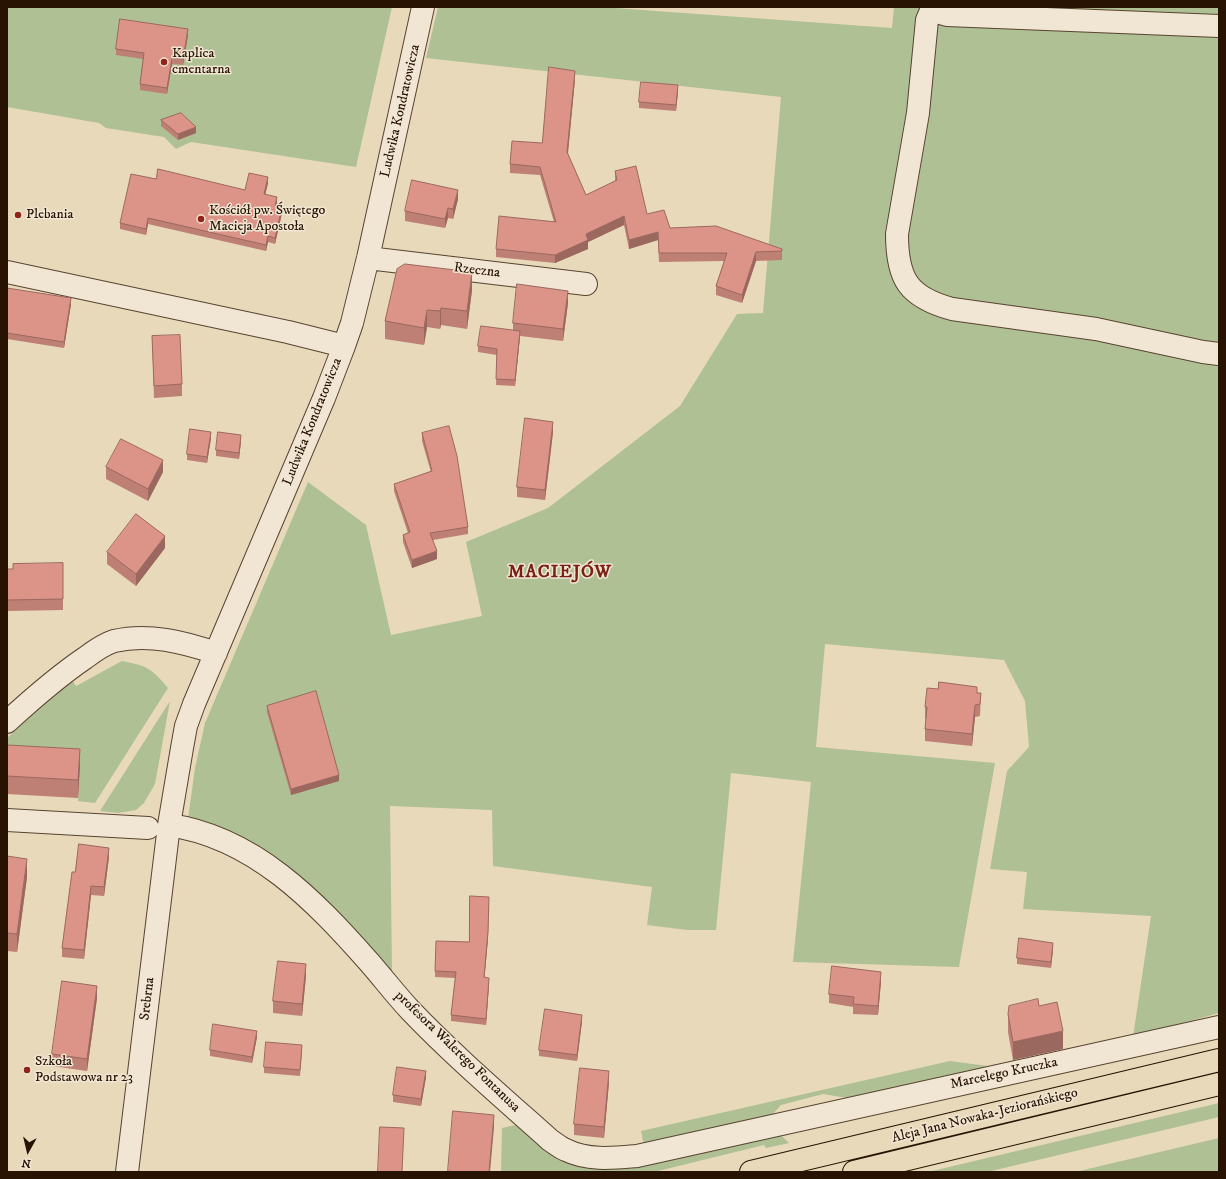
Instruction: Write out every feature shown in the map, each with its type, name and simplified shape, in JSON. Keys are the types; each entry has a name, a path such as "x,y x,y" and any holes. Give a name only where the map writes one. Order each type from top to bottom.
{"main road":[{"name":"Aleja Jana Nowaka-Jeziorańskiego","path":"751,1172 1219,1060"},
{"name":"Aleja Jana Nowaka-Jeziorańskiego","path":"854,1172 1219,1084"}],"street":[{"name":"Ludwika Kondratowicza","path":"158,827 178,764 186,726 194,704 324,398 352,323 424,7"},
{"path":"1219,26 947,15 940,13 933,8 927,20 918,113 897,234 899,265 911,288 921,297 934,304 952,309 1096,329 1203,352 1219,354"},
{"name":"Rzeczna","path":"368,258 586,284"},
{"path":"7,272 288,332 344,346"},
{"path":"7,722 40,691 60,675 93,652 112,642 129,638 158,638 188,644 216,653"},
{"name":"profesora Walerego Fontanusa","path":"7,820 190,829 230,843 268,865 328,917 410,1010 446,1046 545,1136 565,1150 589,1157 621,1158 637,1156 789,1122"},
{"name":"Srebrna","path":"127,1172 158,827"},
{"name":"Marcelego Kruczka","path":"789,1122 1219,1027"}],"green space":[{"path":"7,7 392,7 356,167 191,142 176,149 164,137 106,128 99,123 7,107"},
{"path":"438,7 601,7 892,28 894,7 1219,7 1219,1013 1133,1037 1151,916 1023,909 1027,872 990,869 1007,771 1029,747 1025,701 1004,660 825,644 816,747 995,763 959,967 793,962 811,782 731,773 716,930 687,930 647,925 652,887 493,866 492,810 390,806 392,971 315,894 188,819 195,768 205,723 308,482 366,525 391,635 482,616 466,542 548,508 680,406 737,314 763,313 781,97 426,58"},
{"path":"122,661 143,666 153,672 168,688 95,803 78,801 80,767 7,763 7,738 72,680 76,686"},
{"path":"170,701 155,784 144,803 136,810 118,813 100,811"},
{"path":"950,1061 995,1067 847,1098 823,1094 781,1105 770,1117 644,1145 641,1131"},
{"path":"1219,1103 1219,1117 987,1172 928,1172"},
{"path":"520,1124 562,1156 776,1130 789,1143 766,1148 764,1145 654,1172 501,1172 502,1128"},
{"path":"1219,1138 1219,1172 1075,1172"}],"building":[{"name":"Kaplica cmentarna","path":"120,19 188,29 183,59 172,58 167,88 140,84 144,53 116,49"},
{"path":"549,67 575,71 567,152 586,195 617,180 615,171 636,166 647,214 664,210 670,228 716,226 782,249 782,251 756,252 742,295 716,286 727,253 659,253 658,232 629,240 624,216 586,234 588,240 555,255 496,249 499,216 556,222 540,167 510,164 512,141 542,143"},
{"path":"641,82 678,85 676,105 639,102"},
{"path":"181,113 196,127 178,134 161,120"},
{"name":"Kościół pw. Świętego Macieja Apostoła","path":"158,169 245,190 249,173 268,177 264,194 277,197 275,206 282,207 275,238 268,236 266,245 148,218 146,229 120,223 131,174 156,179"},
{"path":"412,180 458,190 453,209 448,208 445,219 405,211"},
{"path":"405,264 472,272 467,311 441,308 440,311 427,310 424,328 385,321 397,269"},
{"path":"517,284 568,291 563,329 513,323"},
{"path":"7,288 71,298 64,342 7,333"},
{"path":"481,326 520,331 515,380 496,379 497,349 478,346"},
{"path":"180,335 182,384 154,386 152,336"},
{"path":"525,418 553,422 545,490 517,487"},
{"path":"449,426 457,456 468,527 430,533 437,551 412,560 403,535 410,532 394,484 432,471 422,433"},
{"path":"190,429 211,432 207,457 187,454"},
{"path":"218,432 241,435 239,453 216,450"},
{"path":"121,439 163,460 148,489 106,467"},
{"path":"136,514 165,536 136,574 107,552"},
{"path":"63,563 63,599 7,600 7,569 13,569 13,564"},
{"path":"939,682 977,687 977,693 981,693 980,704 975,705 972,734 925,729 927,688 938,689"},
{"path":"316,691 339,775 291,789 267,706"},
{"path":"7,745 80,749 78,780 7,776"},
{"path":"79,844 109,848 104,887 91,886 84,950 62,948 72,872 75,872"},
{"path":"7,856 27,859 17,934 7,933"},
{"path":"470,896 489,897 484,977 489,978 486,1019 451,1015 456,972 435,971 436,941 469,942"},
{"path":"1019,938 1053,943 1051,962 1017,958"},
{"path":"278,961 306,964 302,1004 273,1001"},
{"path":"832,966 881,972 878,1006 853,1004 854,997 829,994"},
{"path":"62,981 97,986 87,1059 52,1054"},
{"path":"1038,999 1039,1006 1057,1002 1063,1031 1013,1042 1008,1014 1009,1006"},
{"path":"545,1009 582,1015 577,1055 539,1050"},
{"path":"213,1024 257,1031 252,1057 210,1050"},
{"path":"266,1042 302,1045 300,1070 264,1067"},
{"path":"397,1067 426,1071 421,1099 393,1095"},
{"path":"580,1068 609,1071 604,1127 574,1124"},
{"path":"453,1111 494,1115 489,1172 448,1171"},
{"path":"380,1127 404,1128 402,1172 378,1172"}],"place":[{"name":"Kaplica cmentarna","path":"164,62"},
{"name":"Plebania","path":"18,215"},
{"name":"Kościół pw. Świętego Macieja Apostoła","path":"201,219"},
{"name":"Szkoła Podstawowa nr 23","path":"27,1070"}],"district":[{"name":"MACIEJÓW","path":"560,573"}]}
